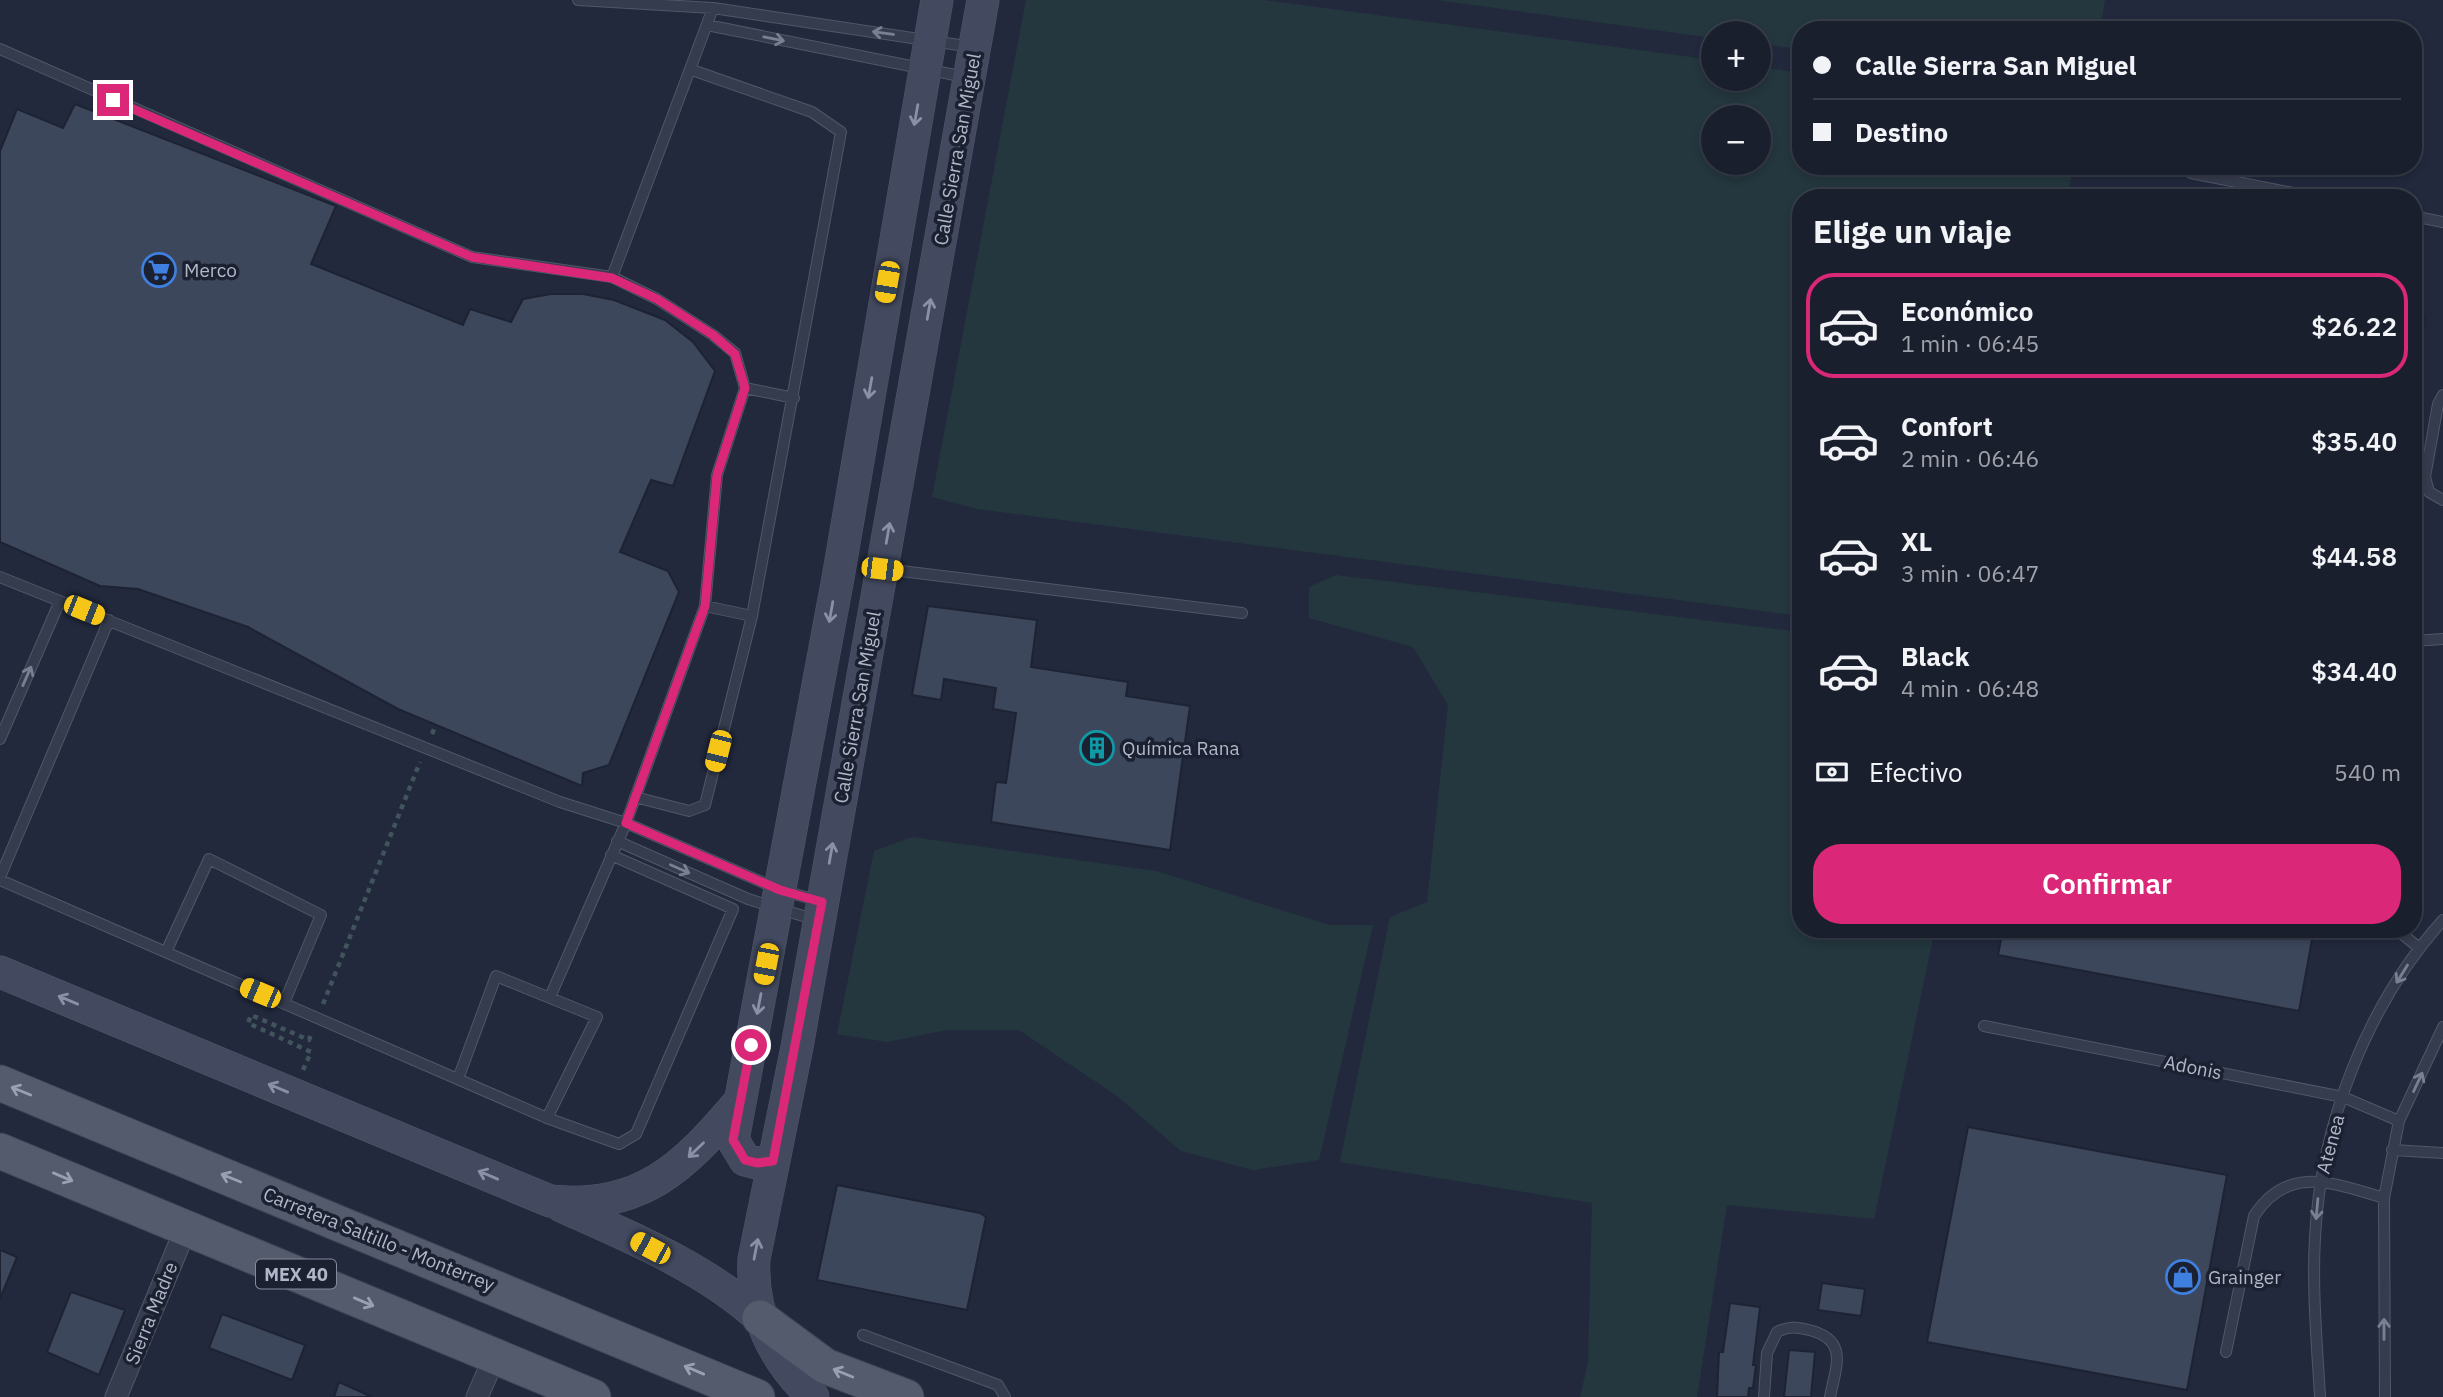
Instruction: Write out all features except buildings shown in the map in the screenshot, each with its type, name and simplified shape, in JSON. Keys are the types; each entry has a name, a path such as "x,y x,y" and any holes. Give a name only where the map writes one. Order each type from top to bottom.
{"main road":[{"name":"Carretera Saltillo - Monterrey","path":"0,1083 757,1397"},
{"name":"MEX 40","path":"0,1151 593,1397"},
{"path":"760,1318 825,1366 906,1397"}],"street":[{"path":"773,1161 757,1163 745,1160 733,1140 838,578 937,0"},
{"name":"Calle Sierra San Miguel","path":"813,1397 780,1360 760,1318 754,1292 754,1259 821,911 983,0"},
{"path":"0,972 550,1201 632,1238 729,1290 760,1318"},
{"path":"550,1201 584,1204 622,1197 648,1184 679,1167 741,1100"},
{"name":"Sierra Madre","path":"116,1397 186,1228"},
{"path":"477,1397 494,1358"}],"lane":[{"path":"578,0 713,8 927,53 970,78"},
{"path":"612,278 713,8"},
{"path":"707,25 927,53 975,47"},
{"path":"0,49 472,257 612,278 657,299 713,335 735,354 745,388 717,475 705,606 626,823 550,998"},
{"path":"635,797 689,811 705,805 752,616 841,132 812,112 692,70"},
{"path":"2201,175 2272,189"},
{"path":"2422,218 2443,222"},
{"path":"745,388 793,398"},
{"path":"2443,395 2438,404 2425,477 2429,492 2443,500"},
{"path":"882,569 1242,613"},
{"path":"0,592 3,578 560,802 626,823 778,900 821,911"},
{"path":"0,739 60,601"},
{"path":"705,606 752,616"},
{"path":"108,620 0,879 547,1118 619,1144 636,1133 733,908 611,855"},
{"path":"2422,640 2443,639"},
{"path":"618,841 778,900 821,911"},
{"path":"166,952 209,859 321,915 284,1003"},
{"name":"Atenea","path":"2320,1397 2315,1238 2320,1180 2343,1097 2379,1011 2418,947 2443,920"},
{"path":"2407,938 2418,947"},
{"path":"458,1079 496,976 597,1017 547,1118"},
{"name":"Adonis","path":"1984,1026 2343,1097 2399,1121"},
{"path":"2385,1397 2384,1198 2399,1121 2441,1033"},
{"path":"2392,1150 2443,1153"},
{"path":"2226,1352 2254,1216 2269,1198 2290,1186 2320,1180 2384,1198"},
{"path":"1764,1397 1770,1341 1777,1332 1795,1326 1825,1334 1837,1351 1830,1397"},
{"path":"863,1335 998,1385 1005,1397"}],"path":[{"path":"317,1018 436,725"},
{"path":"309,1040 251,1015 248,1023 311,1052"}],"shaded area":[{"path":"1026,0 1265,0 1701,58 1701,91 1771,91 1771,69 1792,72 1792,175 2071,175 2069,189 1792,189 1792,615 978,509 932,497"},
{"path":"1437,0 2105,0 2102,21 1792,21 1792,48 1771,45 1771,21 1701,21 1701,36"},
{"path":"1336,575 1792,631 1792,938 1933,938 1874,1219 1727,1205 1697,1397 1580,1397 1588,1363 1592,1203 1340,1162 1390,917 1427,902 1448,705 1413,647 1309,618 1309,587"},
{"path":"912,837 1156,871 1330,925 1373,925 1319,1160 1253,1170 1181,1151 1117,1096 1019,1030 947,1030 887,1042 837,1034 874,851"}],"place":[{"name":"Merco","path":"159,270"},
{"name":"Química Rana","path":"1097,748"},
{"name":"Grainger","path":"2183,1277"}],"route":[{"path":"113,100 472,257 612,278 657,299 713,335 735,354 745,388 717,475 705,606 626,823 747,877 822,902 797,1047 773,1161 757,1163 745,1160 733,1140 751,1045"}]}
